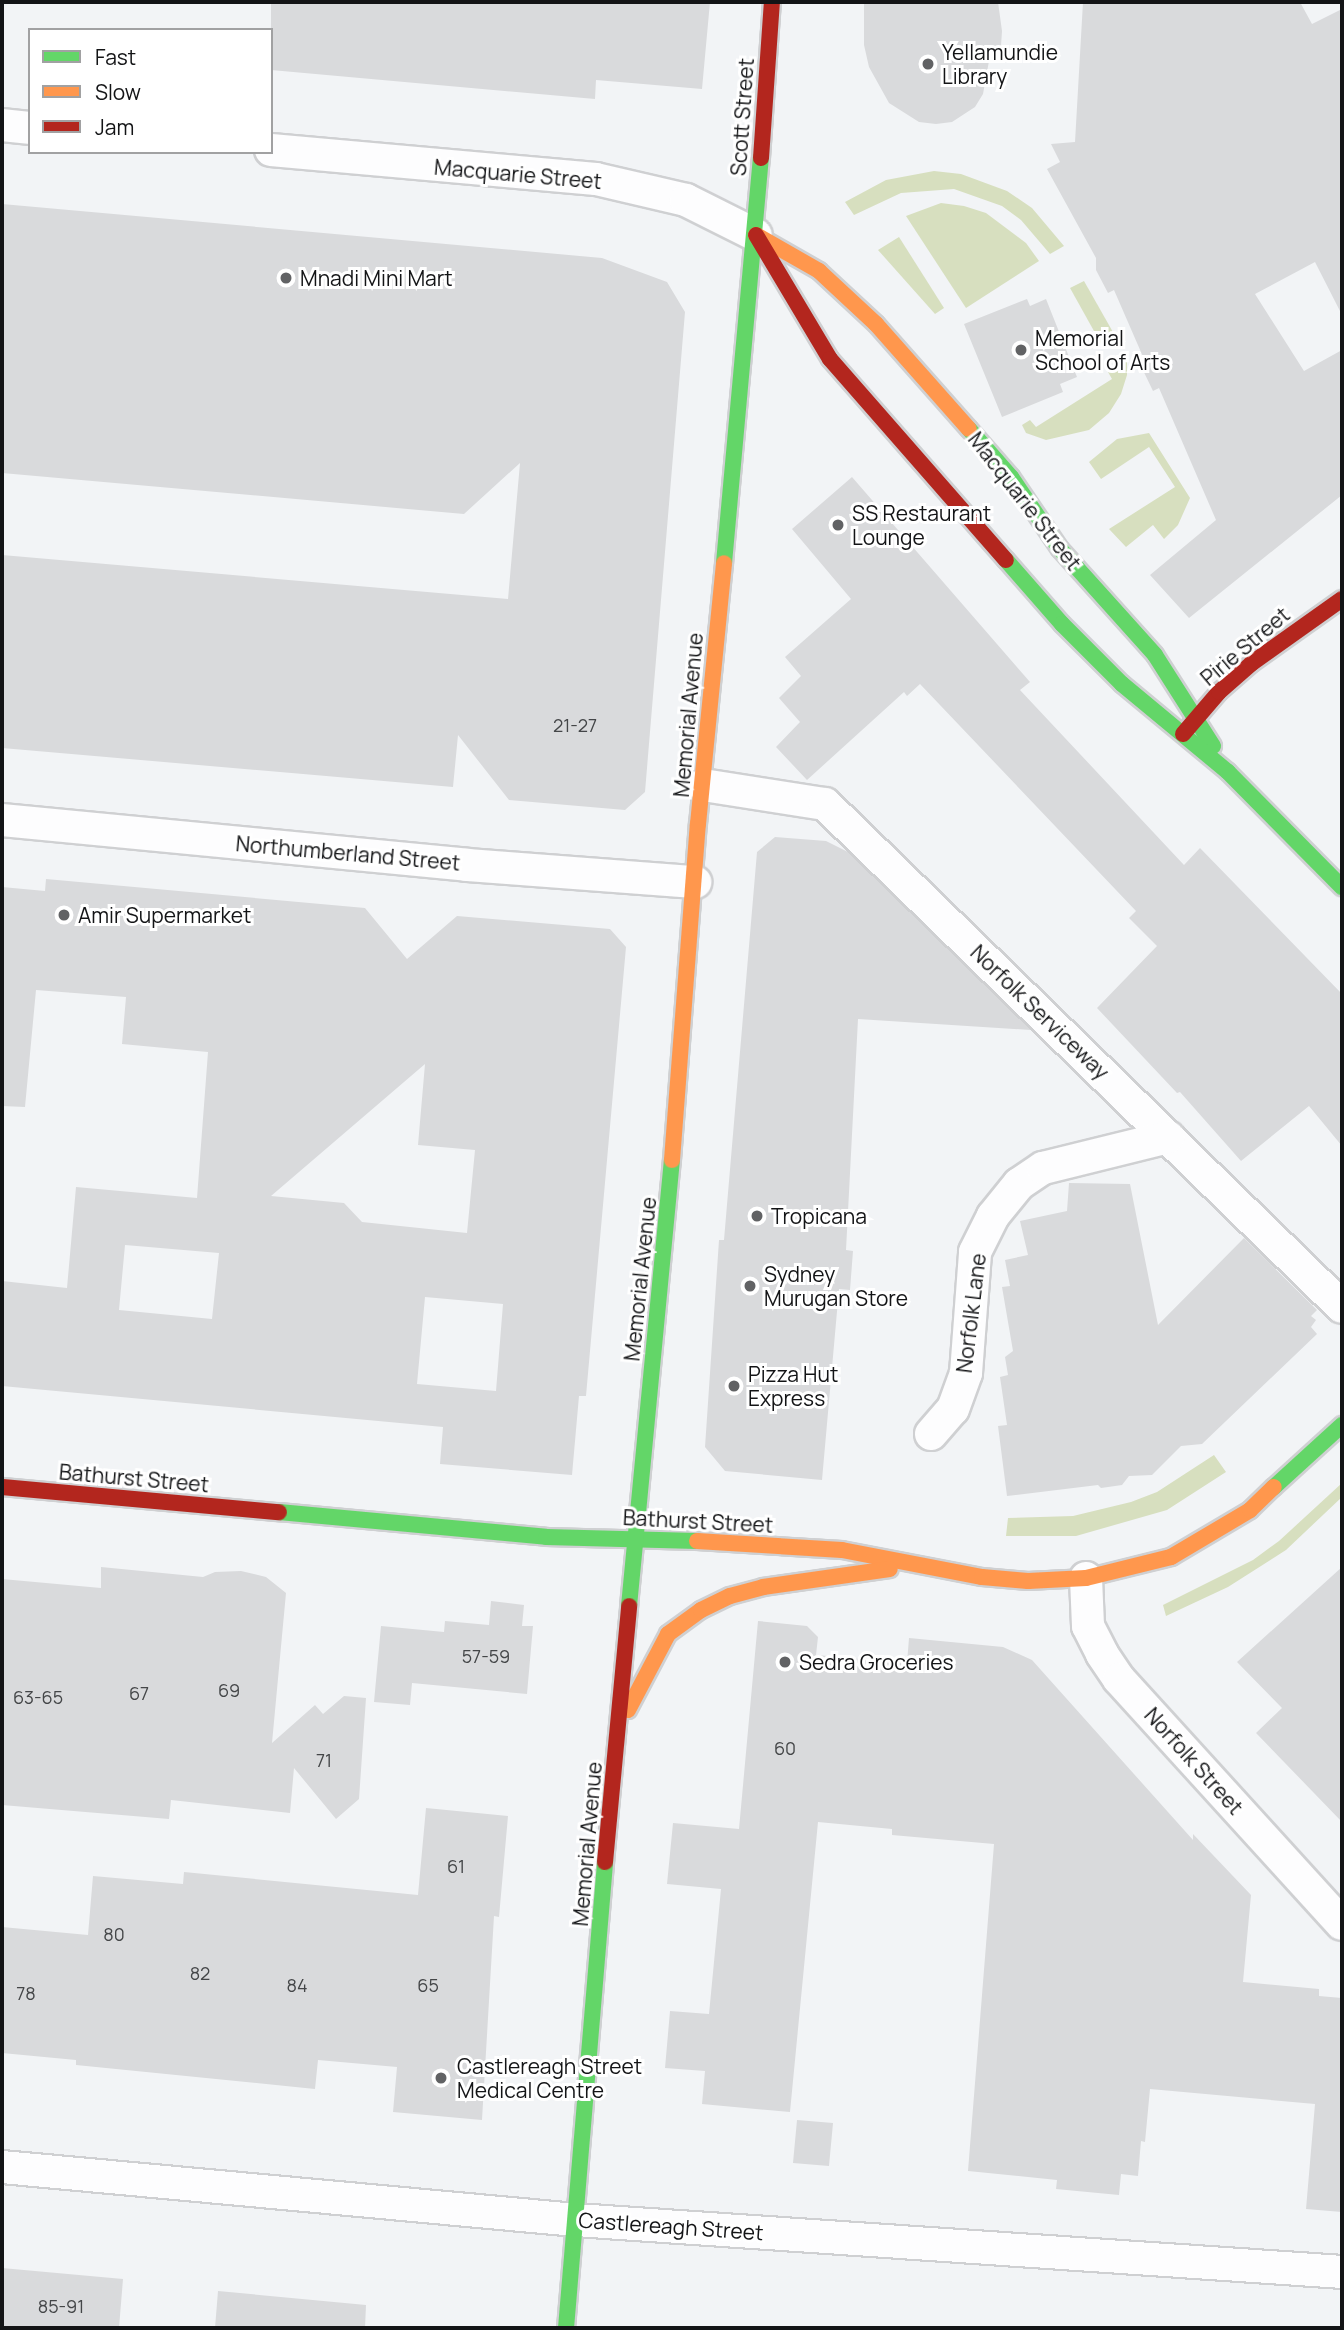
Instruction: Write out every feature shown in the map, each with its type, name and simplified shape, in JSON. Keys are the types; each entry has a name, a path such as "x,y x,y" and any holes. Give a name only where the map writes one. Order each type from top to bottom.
{"street":[{"name":"Scott Street","path":"756,235 772,2"},
{"path":"2,125 28,128"},
{"name":"Macquarie Street","path":"273,150 596,179 686,200 819,271 840,287 876,324 1011,477 1060,549 1155,655 1228,772"},
{"name":"Macquarie Street","path":"756,235 830,359 1062,624 1122,684 1228,772 1342,887"},
{"name":"Memorial Avenue","path":"566,2328 617,1736 668,1212 703,785 756,235"},
{"name":"Pirie Street","path":"1183,734 1252,663 1342,599"},
{"name":"Norfolk Serviceway","path":"703,785 825,804 1342,1307"},
{"name":"Northumberland Street","path":"2,820 443,862 695,881"},
{"name":"Norfolk Lane","path":"932,1434 953,1409 966,1373 975,1252 993,1216 1018,1184 1043,1168 1168,1137"},
{"name":"Bathurst Street","path":"2,1487 546,1537 842,1550 916,1566 1028,1581 1086,1578 1171,1557 1213,1535 1251,1510 1342,1425"},
{"path":"617,1736 639,1685 668,1634 701,1610 730,1596 763,1587 916,1566"},
{"name":"Norfolk Street","path":"1086,1578 1088,1626 1119,1679 1342,1924"},
{"name":"Castlereagh Street","path":"2,2166 576,2220 1342,2272"}],"green space":[{"path":"934,171 961,174 1007,191 1032,208 1064,246 1050,254 1021,220 1002,206 954,189 901,193 854,215 845,202 886,180"},
{"path":"941,203 986,213 1026,243 1039,261 966,308 906,216"},
{"path":"899,237 944,308 935,314 878,250"},
{"path":"1084,281 1118,341 1104,349 1070,288"},
{"path":"1127,359 1127,375 1121,394 1109,413 1089,430 1046,440 1026,433 1022,425 1030,420 1036,427 1112,379 1108,372"},
{"path":"1149,433 1190,498 1178,525 1164,539 1153,525 1126,547 1109,529 1175,487 1149,447 1101,479 1089,462 1117,439"},
{"path":"1214,1455 1226,1472 1167,1510 1076,1536 1006,1536 1008,1518 1073,1516 1131,1502 1157,1492"},
{"path":"1342,1483 1342,1497 1286,1550 1228,1587 1166,1616 1163,1605 1253,1560 1279,1541"}],"building":[{"path":"271,2 710,2 702,89 596,80 595,99 273,70"},
{"name":"Yellamundie Library","path":"864,2 998,2 1002,31 1000,61 989,61 983,94 975,107 952,122 936,124 919,122 889,103 869,67 864,45"},
{"path":"1083,2 1300,2 1312,24 1342,9 1342,315 1315,262 1255,294 1304,371 1342,350 1342,495 1189,618 1150,575 1216,520 1159,388 1153,391 1139,362 1144,359 1114,290 1108,293 1096,270 1096,258 1047,169 1060,162 1051,144 1075,142"},
{"path":"2,204 602,258 667,282 685,312 645,792 625,810 509,800 458,735 453,787 2,748 2,555 508,599 520,463 464,514 2,473"},
{"name":"Memorial School of Arts","path":"1027,299 1030,306 1046,299 1077,377 1060,384 1063,392 1002,417 964,324"},
{"path":"852,477 1030,682 1020,690 1184,865 1200,848 1342,994 1342,1146 1309,1106 1241,1161 1180,1092 1177,1093 1097,1008 1157,946 1129,918 1136,911 920,684 907,696 904,692 807,780 776,747 800,722 779,698 801,676 785,657 851,599 792,529"},
{"path":"775,837 826,841 848,852 1031,1030 858,1019 846,1250 853,1251 850,1290 839,1289 822,1480 725,1471 705,1447 719,1240 724,1240 757,852"},
{"path":"46,879 365,908 407,959 457,916 610,929 626,947 586,1396 579,1396 572,1475 440,1464 443,1427 2,1386 2,1281 67,1288 76,1187 197,1198 208,1052 122,1044 126,997 36,990 25,1107 2,1106 2,887 45,891","holes":["425,1064 418,1145 475,1150 467,1233 362,1222 344,1203 271,1196","125,1245 219,1253 212,1319 119,1310","425,1297 503,1304 496,1391 417,1384"]},
{"path":"1069,1183 1130,1184 1158,1325 1244,1238 1317,1310 1311,1316 1316,1320 1311,1327 1317,1334 1202,1444 1181,1446 1152,1475 1129,1476 1122,1485 1101,1488 1098,1485 1007,1496 998,1426 1007,1425 1000,1377 1008,1375 1005,1357 1013,1351 1002,1287 1010,1286 1005,1260 1028,1255 1020,1221 1067,1211"},
{"path":"101,1567 203,1577 215,1572 241,1571 266,1577 286,1593 272,1743 315,1705 323,1714 344,1696 366,1698 359,1799 336,1819 294,1768 290,1813 171,1800 169,1819 2,1805 2,1579 101,1588"},
{"path":"1342,1567 1342,1822 1256,1733 1282,1708 1237,1662"},
{"path":"491,1601 524,1605 522,1626 533,1626 527,1694 412,1683 410,1705 374,1702 381,1626 444,1632 445,1621 489,1625"},
{"path":"758,1621 807,1626 818,1637 816,1655 907,1663 909,1638 1003,1647 1032,1660 1193,1840 1193,1834 1251,1895 1243,1982 1319,1989 1319,1996 1342,1998 1342,2212 1306,2209 1315,2104 1150,2089 1145,2142 1141,2141 1138,2176 1121,2174 1119,2195 1056,2189 1057,2180 968,2171 994,1844 892,1835 892,1829 818,1822 790,2112 702,2104 705,2071 665,2068 670,2011 709,2014 721,1889 667,1884 673,1823 739,1829"},
{"path":"426,1808 508,1816 499,1917 494,1916 482,2120 393,2112 397,2067 318,2060 315,2089 76,2065 76,2060 2,2053 2,1927 88,1935 93,1876 183,1884 184,1872 418,1895"},
{"path":"797,2120 833,2123 829,2166 793,2163"},
{"path":"2,2268 123,2279 119,2328 2,2328"},
{"path":"218,2291 366,2305 365,2328 215,2328"}],"traffic: fast":[{"path":"724,563 761,158"},
{"path":"969,429 1011,477 1060,549 1155,655 1213,746"},
{"path":"1006,560 1062,624 1122,684 1228,772 1342,887"},
{"path":"629,1606 672,1160"},
{"path":"1274,1487 1342,1425"},
{"path":"279,1512 546,1537 697,1541"},
{"path":"566,2328 605,1862"}],"traffic: slow":[{"path":"756,235 819,271 876,324 969,429"},
{"path":"672,1160 698,824 724,563"},
{"path":"697,1541 842,1550 982,1577 1028,1581 1086,1578 1171,1557 1250,1510 1274,1487"},
{"path":"628,1710 668,1634 701,1610 730,1596 763,1587 890,1569"}],"traffic: jam":[{"path":"761,158 772,2"},
{"path":"756,235 830,359 1006,560"},
{"path":"1183,734 1219,692 1252,663 1342,599"},
{"path":"2,1487 279,1512"},
{"path":"605,1862 629,1606"}],"place":[{"name":"Yellamundie Library","path":"928,64"},
{"name":"Mnadi Mini Mart","path":"286,278"},
{"name":"Memorial School of Arts","path":"1021,350"},
{"name":"SS Restaurant Lounge","path":"838,525"},
{"name":"Amir Supermarket","path":"64,915"},
{"name":"Tropicana","path":"757,1216"},
{"name":"Sydney Murugan Store","path":"750,1286"},
{"name":"Pizza Hut Express","path":"734,1386"},
{"name":"Sedra Groceries","path":"785,1662"},
{"name":"Castlereagh Street Medical Centre","path":"441,2078"}]}
